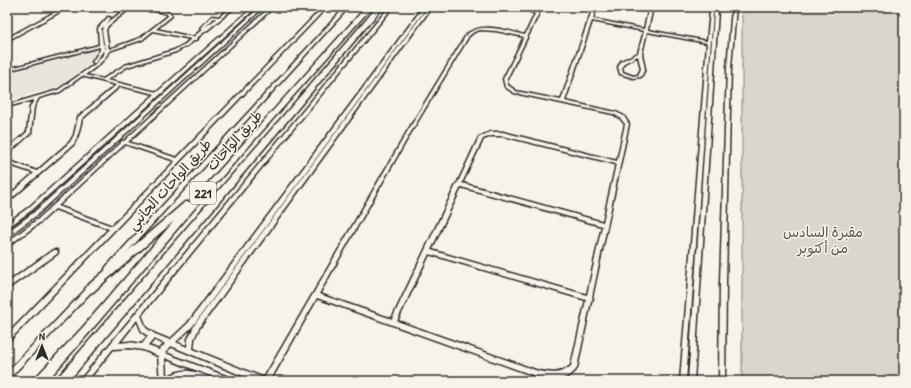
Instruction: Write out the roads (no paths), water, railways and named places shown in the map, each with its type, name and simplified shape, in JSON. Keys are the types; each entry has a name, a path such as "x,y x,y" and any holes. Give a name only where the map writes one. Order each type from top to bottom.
{"highway":[{"name":"طريق الواحات","path":"62,381 380,7"},
{"name":"طريق الواحات","path":"40,381 86,330 208,187 291,96 366,9"},
{"path":"291,96 294,99 303,99"},
{"path":"90,289 208,187"}],"street":[{"path":"7,39 60,7"},
{"path":"7,39 67,7"},
{"path":"7,103 37,98 63,89 82,75 101,60 104,48 104,30 106,25 129,7"},
{"path":"7,70 120,45 140,39 169,18 170,14 143,7"},
{"path":"104,80 126,66 175,51 196,39 232,7"},
{"path":"7,226 30,209 255,7"},
{"path":"7,235 35,214 262,7"},
{"path":"7,245 29,229 54,207 123,142 272,7"},
{"path":"7,339 325,7"},
{"name":"طريق الواحات الجانبي","path":"7,376 90,289 347,7"},
{"path":"83,381 391,7"},
{"path":"190,351 190,343 195,330 380,75 425,7"},
{"path":"163,381 161,353 169,343 190,325 374,74 430,7"},
{"path":"522,7 537,14"},
{"path":"315,294 538,374 556,377 569,373 574,368 577,362 627,127 624,120 614,113 515,92 506,86 506,79 540,7"},
{"path":"563,102 595,7"},
{"path":"640,54 622,62 620,68 621,73 633,77 640,76 643,69 640,54 651,7"},
{"path":"722,381 722,282 729,68 734,7"},
{"path":"682,381 707,95 708,42 713,9"},
{"path":"683,373 691,378 713,9"},
{"path":"590,20 708,42"},
{"path":"266,381 405,137 468,35 473,30 482,28 526,36"},
{"path":"154,30 196,39"},
{"path":"7,106 61,87 96,61 104,48"},
{"path":"374,74 380,75"},
{"path":"82,75 159,94"},
{"path":"7,200 75,139 80,118 120,84"},
{"path":"7,152 29,133 32,107 37,98"},
{"path":"23,100 32,107"},
{"path":"394,322 478,140 483,136 494,133 619,163"},
{"path":"123,142 178,160"},
{"path":"92,153 98,156"},
{"path":"7,162 38,173"},
{"path":"458,184 605,225"},
{"path":"54,207 113,228"},
{"path":"258,231 264,233"},
{"path":"427,251 590,299"},
{"path":"7,286 55,252"},
{"path":"138,315 144,330 153,336 262,381"},
{"path":"144,347 153,336"},
{"path":"112,346 129,345 144,347 231,381"},
{"path":"168,381 176,376 190,372 211,381"}],"park label":[{"name":"مقبرة السادس من أكتوبر","path":"823,240"}]}
